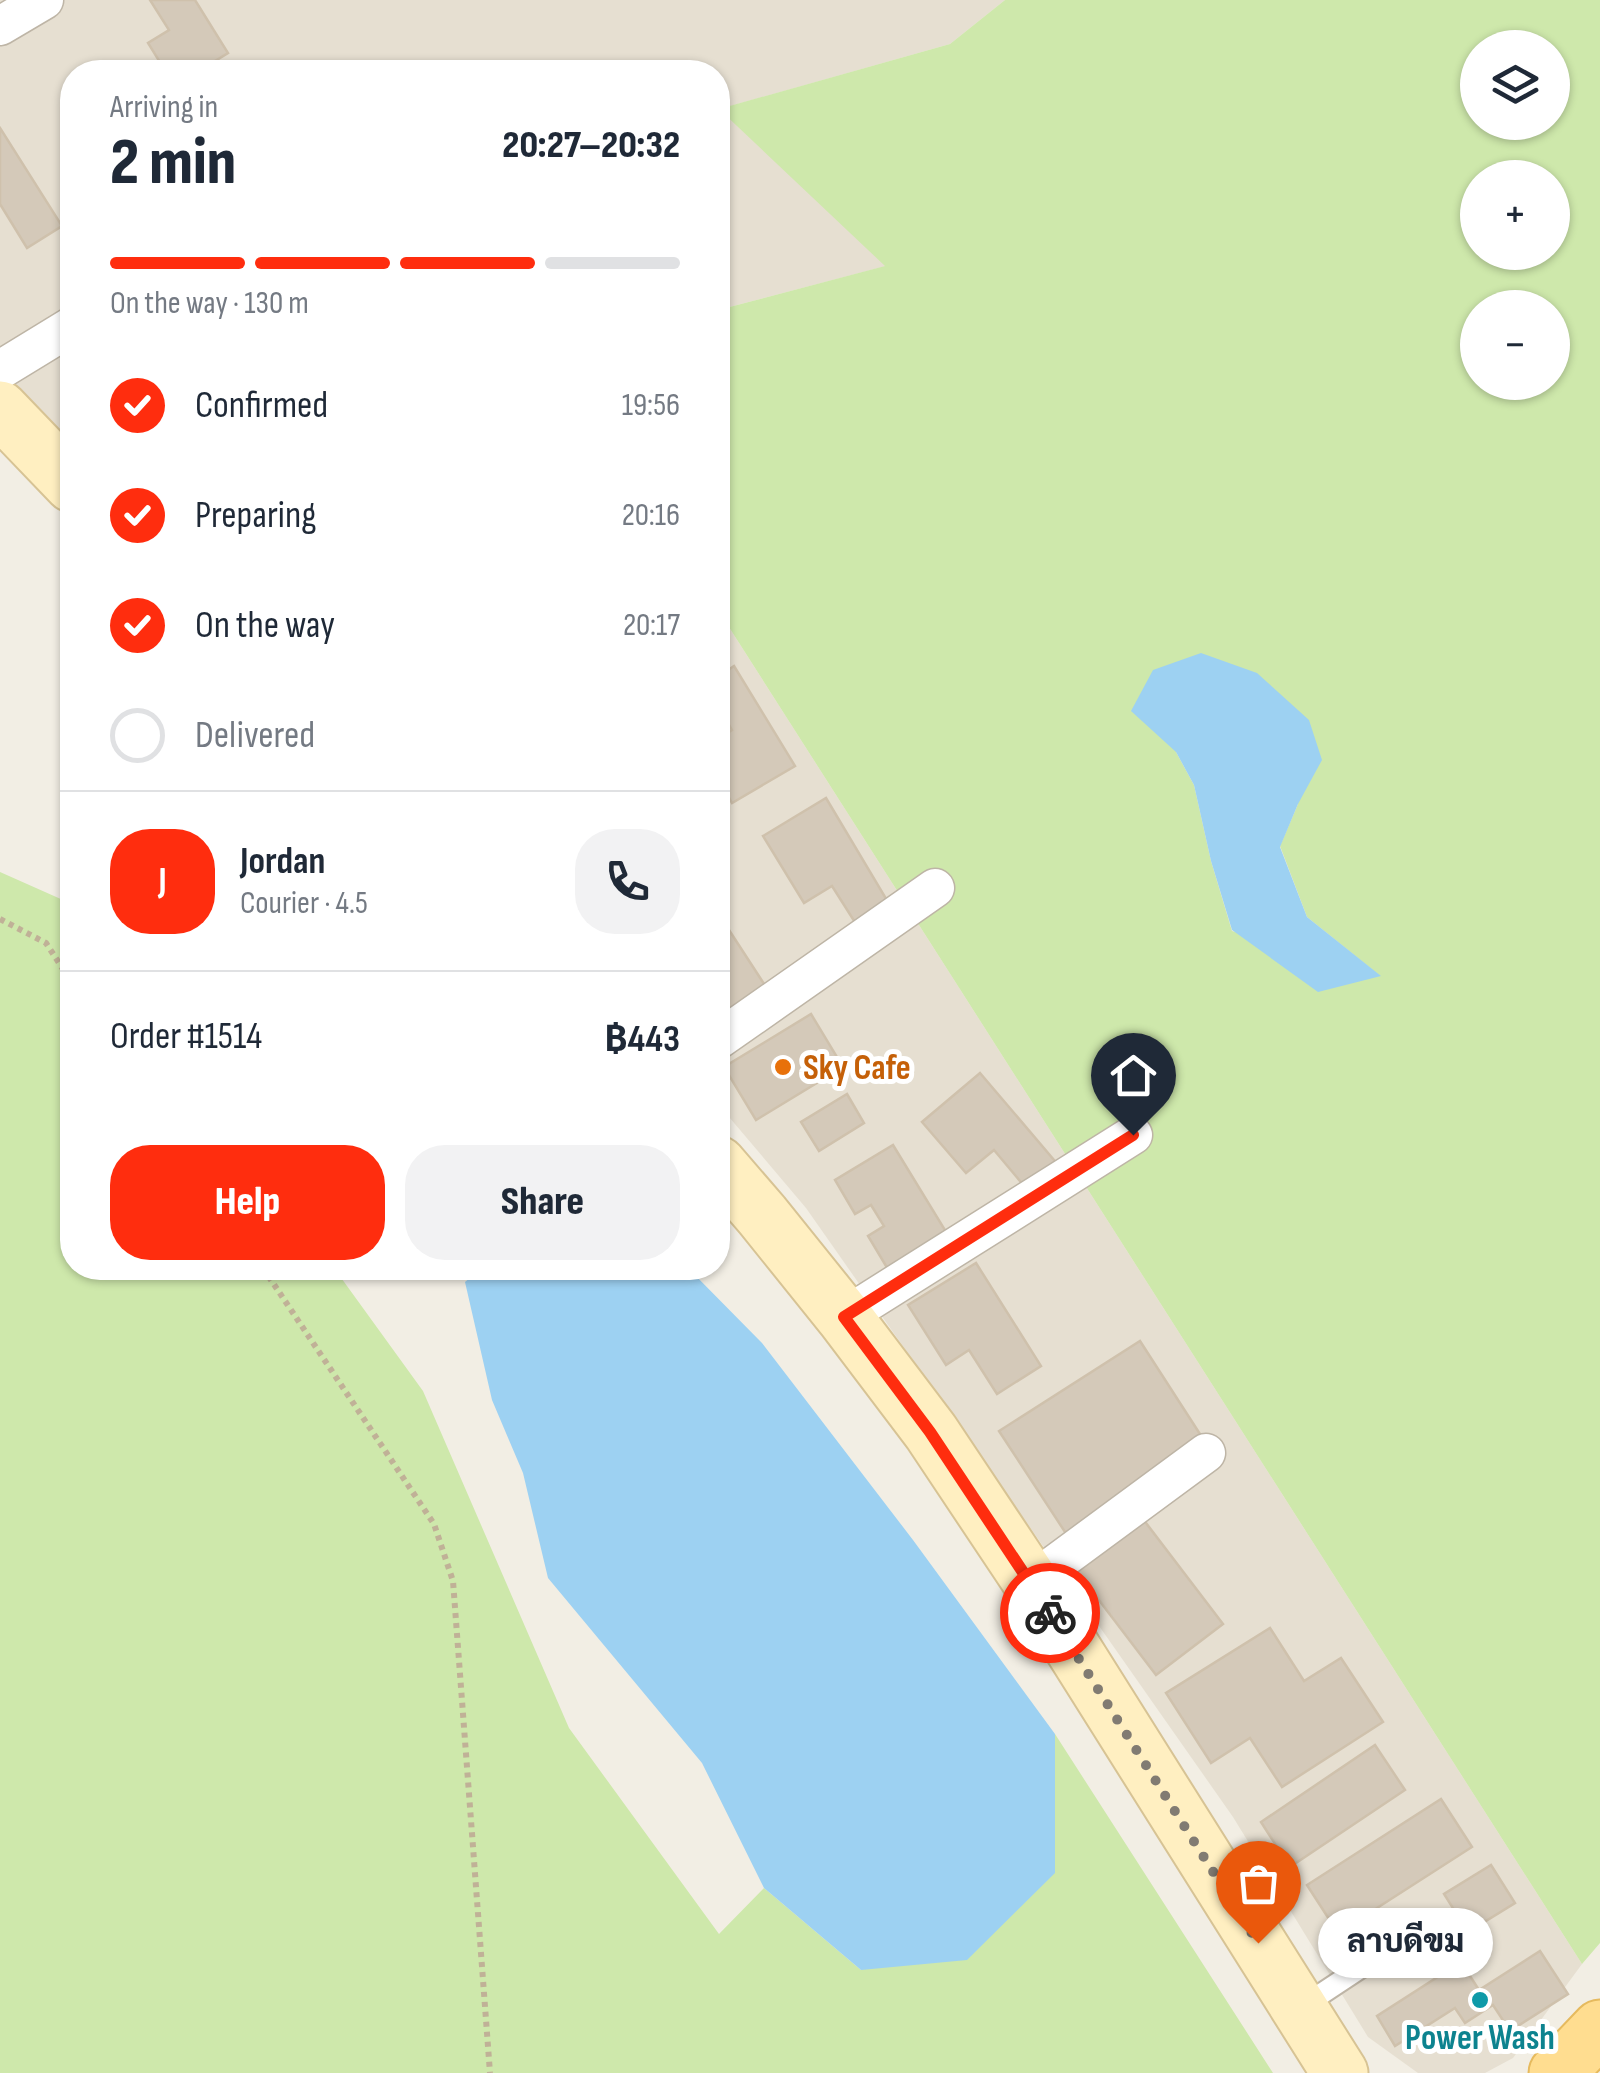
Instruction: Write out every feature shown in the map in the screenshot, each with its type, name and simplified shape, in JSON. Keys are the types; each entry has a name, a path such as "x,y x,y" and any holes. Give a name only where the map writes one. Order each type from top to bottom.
{"main road":[{"path":"0,409 60,472"},
{"path":"730,1178 844,1317 930,1432 1031,1582 1340,2073"},
{"path":"1557,2073 1600,2028"}],"street":[{"path":"0,26 44,0"},
{"path":"0,370 60,333"},
{"path":"730,1032 935,888"},
{"path":"844,1317 1133,1135"},
{"path":"1031,1582 1206,1453"}],"lane":[{"path":"1299,2008 1430,1922"}],"path":[{"path":"0,920 46,943 60,965"},
{"path":"271,1280 434,1524 454,1581 490,2073"}],"shaded area":[{"path":"0,0 1005,0 950,44 730,106 730,60 60,60 60,430 0,370"},
{"path":"730,118 886,266 730,307"},
{"path":"730,629 1582,1964 1513,2058 1485,2073 1418,2073 1368,2037 1233,1817 806,1208 730,1118"}],"green space":[{"path":"1005,0 1600,0 1600,1943 1582,1964 730,629 730,307 885,266 730,119 730,106 950,44","holes":["1176,752 1298,804 1280,846 1307,917 1379,975 1232,931 1194,785"]},
{"path":"0,872 60,899 60,1280 343,1280 423,1391 569,1728 719,1934 764,1888 861,1970 1055,1872 1055,1734 1273,2073 0,2073"}],"water":[{"path":"1201,653 1257,673 1309,720 1322,760 1280,847 1307,917 1381,976 1318,992 1232,930 1194,785 1176,752 1131,711 1153,670"},
{"path":"700,1280 762,1343 913,1540 1055,1734 1055,1873 967,1960 861,1970 764,1888 702,1763 548,1578 523,1473 492,1400 465,1282"}],"building":[{"path":"150,0 195,0 228,53 217,60 159,60 148,43 169,30"},
{"path":"0,128 60,227 27,248 0,204"},
{"path":"734,666 795,766 732,803 730,799 730,669"},
{"path":"826,798 891,907 858,927 832,886 804,903 763,836"},
{"path":"730,932 768,990 730,1015"},
{"name":"Sky Cafe","path":"811,1014 843,1067 756,1120 730,1077 730,1063"},
{"path":"980,1073 1060,1167 1030,1193 994,1150 966,1173 922,1122"},
{"path":"847,1094 864,1123 819,1151 801,1122"},
{"path":"893,1145 948,1235 889,1271 868,1236 884,1226 871,1205 855,1214 835,1180"},
{"path":"976,1263 1041,1366 997,1394 969,1350 946,1365 908,1305"},
{"path":"1140,1341 1207,1445 1067,1535 999,1431"},
{"path":"1143,1519 1223,1624 1156,1675 1076,1570"},
{"path":"1270,1628 1304,1681 1341,1658 1383,1722 1282,1787 1250,1738 1211,1763 1166,1693"},
{"path":"1375,1745 1405,1790 1290,1867 1261,1822"},
{"path":"1441,1799 1472,1847 1338,1933 1307,1885"},
{"path":"1491,1865 1515,1903 1468,1932 1444,1894"},
{"name":"Power Wash","path":"1540,1951 1568,1994 1510,2031 1493,2005 1465,2023 1455,2008 1395,2046 1377,2016 1461,1962 1479,1990"}],"way so far":[{"path":"1050,1613 1258,1943"}],"place":[{"name":"Sky Cafe","path":"783,1067"},
{"name":"ลาบดีขม","path":"1258,1943"},
{"name":"Power Wash","path":"1480,2000"}],"route":[{"path":"1050,1613 930,1432 844,1317 1133,1135"}]}
